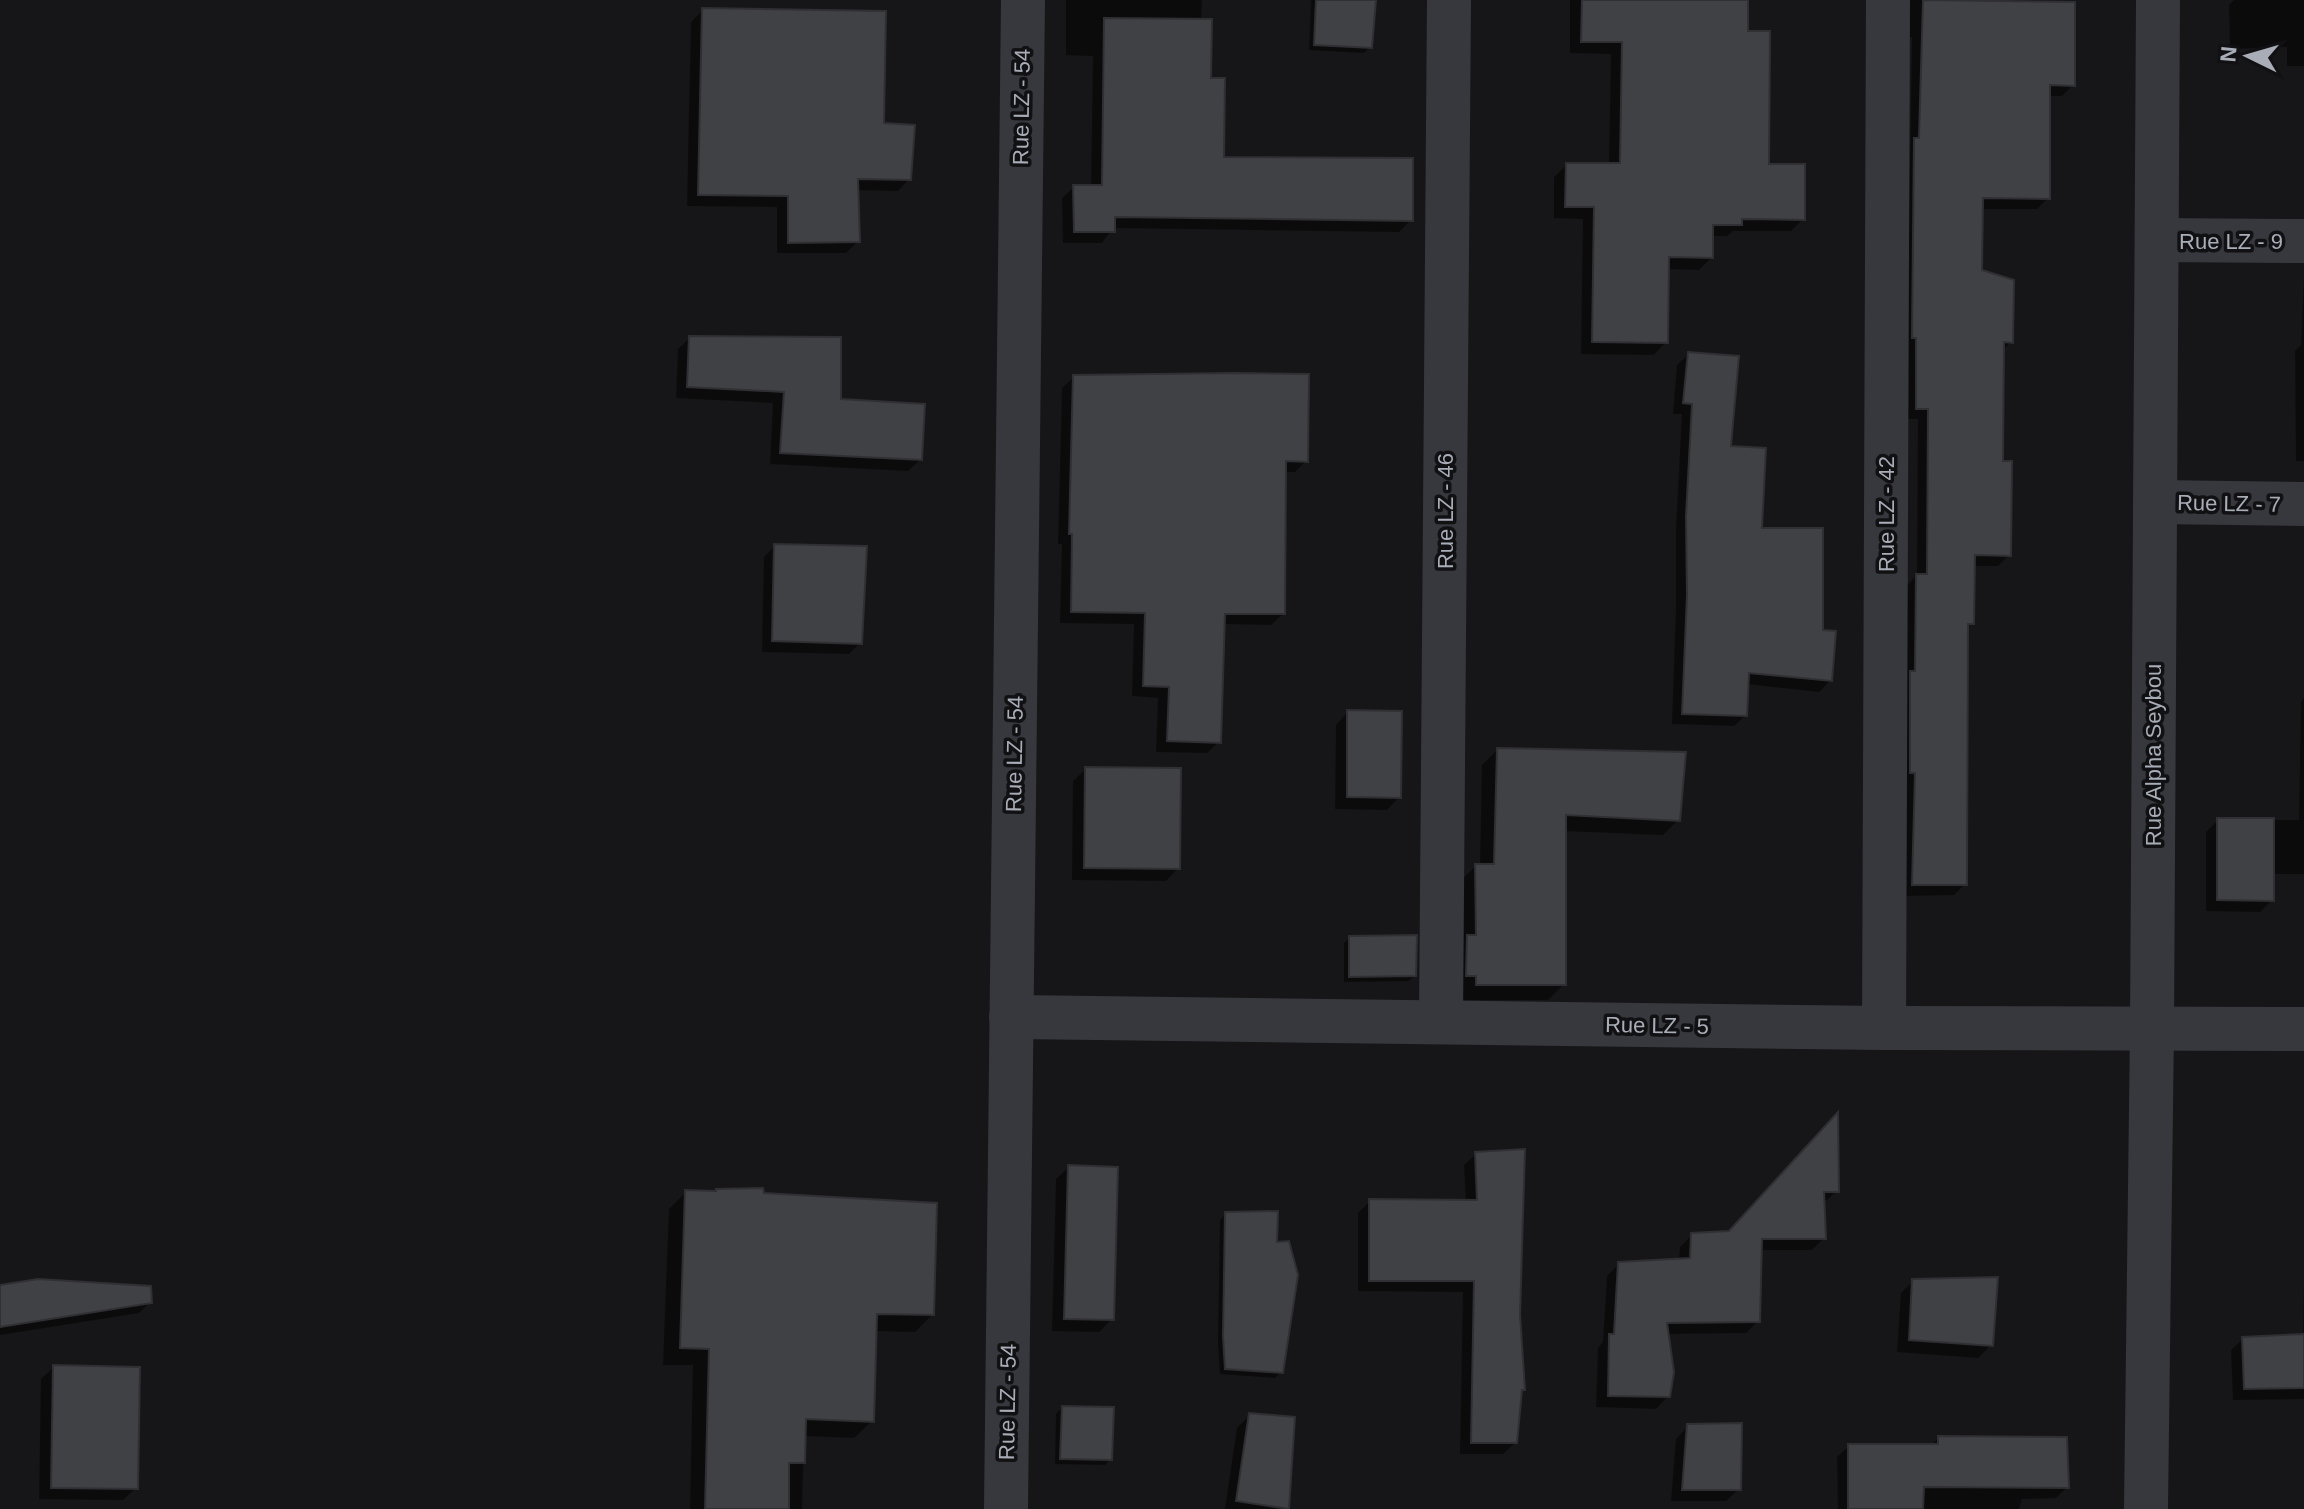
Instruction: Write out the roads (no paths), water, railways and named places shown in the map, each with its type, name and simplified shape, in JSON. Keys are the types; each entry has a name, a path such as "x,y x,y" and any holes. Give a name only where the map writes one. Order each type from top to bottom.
{"street":[{"name":"Rue LZ - 54","path":"1006,1509 1023,0"},
{"name":"Rue LZ - 46","path":"1441,1022 1449,0"},
{"name":"Rue LZ - 42","path":"1884,1028 1888,0"},
{"name":"Rue Alpha Seybou","path":"2146,1509 2158,0"},
{"name":"Rue LZ - 9","path":"2157,240 2304,241"},
{"name":"Rue LZ - 7","path":"2155,502 2304,504"},
{"name":"Rue LZ - 5","path":"1011,1017 1884,1028 2304,1029"}]}
